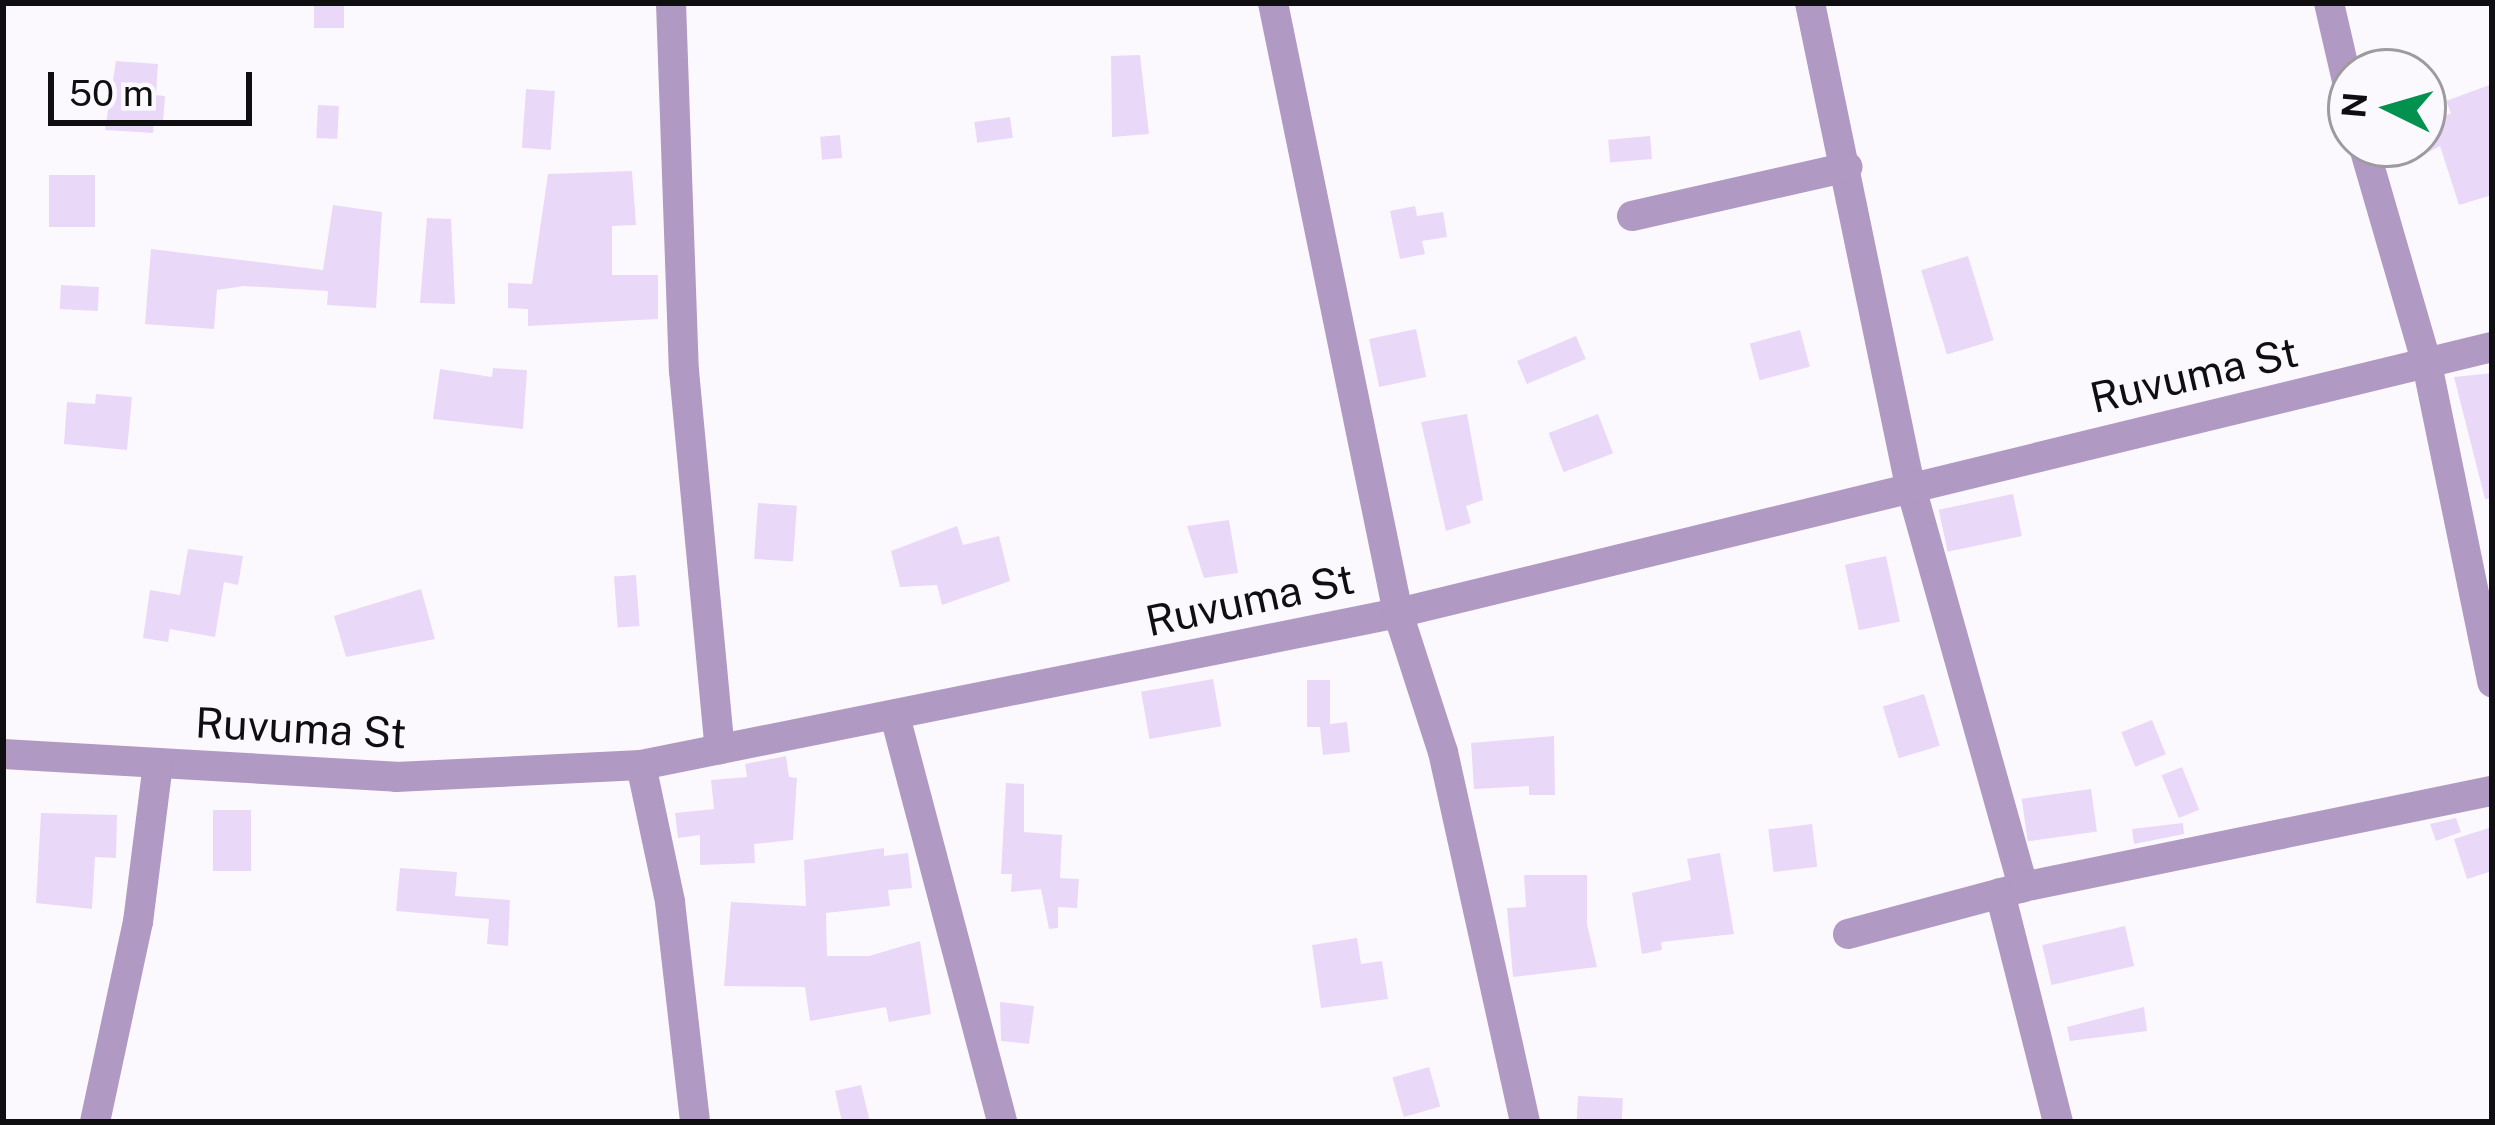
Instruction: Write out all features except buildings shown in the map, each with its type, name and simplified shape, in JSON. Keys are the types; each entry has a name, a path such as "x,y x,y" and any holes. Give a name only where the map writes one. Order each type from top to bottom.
{"street":[{"path":"671,3 684,371 720,749"},
{"path":"1273,3 1399,613 1443,752 1525,1122"},
{"path":"1810,3 1910,484 2012,890 2057,1122"},
{"path":"2330,3 2340,48"},
{"path":"1632,216 1847,167"},
{"path":"2370,168 2427,364 2492,682"},
{"name":"Ruvuma St","path":"3,754 396,777 641,765 1399,613 1910,484 2492,347"},
{"path":"895,716 1003,1122"},
{"path":"95,1122 138,922 158,764"},
{"path":"641,765 670,902 695,1122"},
{"path":"1848,934 2012,890 2492,791"}]}
